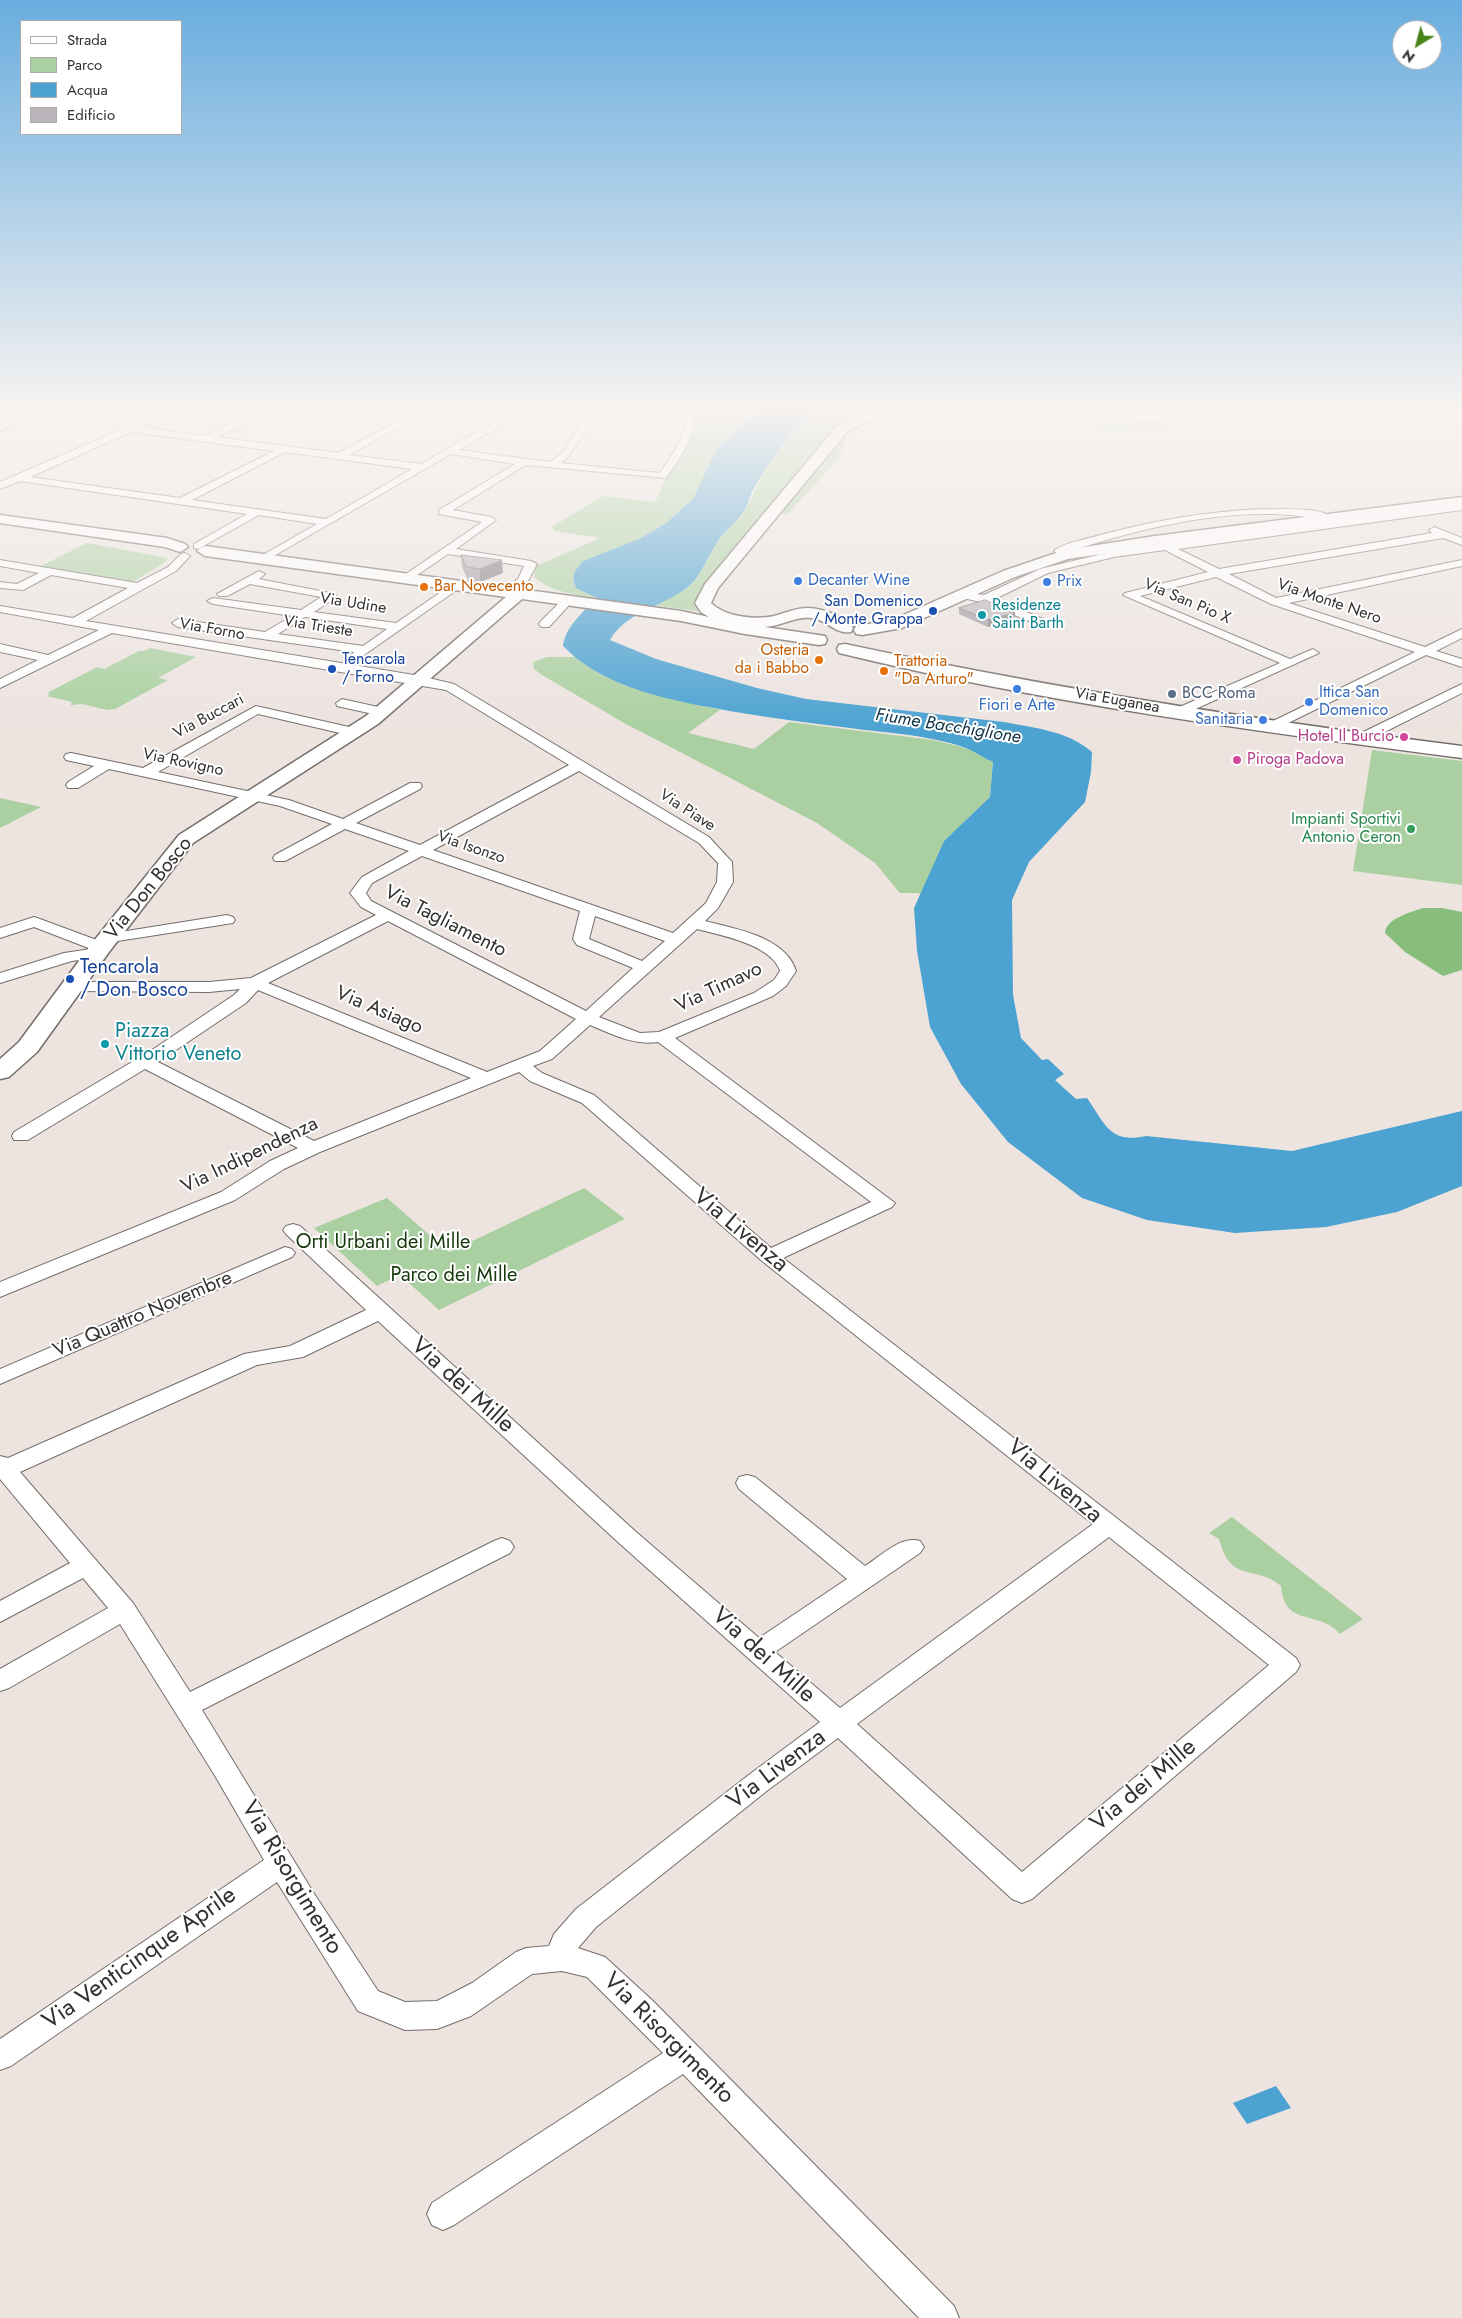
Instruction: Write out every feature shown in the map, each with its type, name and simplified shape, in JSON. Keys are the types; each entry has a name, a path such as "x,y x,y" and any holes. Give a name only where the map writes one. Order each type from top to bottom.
{"street":[{"path":"201,546 254,514"},
{"path":"273,514 327,522"},
{"path":"265,558 340,514"},
{"path":"406,578 491,520 456,514"},
{"path":"771,514 711,587 703,602 705,608 711,612 754,623 768,622 804,613 820,614 830,630"},
{"path":"1065,555 1059,551 1106,537 1198,518 1247,514"},
{"path":"1309,514 1327,518"},
{"path":"977,594 1027,567 1065,555 1378,514"},
{"path":"868,637 889,630 896,624 1044,570 1114,554 1327,518 1407,514"},
{"path":"1401,515 1462,542"},
{"name":"Via Euganea","path":"0,519 167,543 183,552 201,546 265,558 450,585 681,616 745,630 779,633 830,630 868,637"},
{"path":"1217,573 1445,534"},
{"name":"Via Monte Nero","path":"1164,546 1275,602 1462,663"},
{"path":"448,550 531,564 523,581 512,593"},
{"path":"77,622 172,569 183,552"},
{"name":"Via Udine","path":"284,560 218,598 396,627"},
{"path":"1275,602 1462,562"},
{"path":"0,563 139,587"},
{"path":"0,585 19,588 47,572"},
{"name":"Via San Pio X","path":"1217,573 1128,595 1290,663"},
{"name":"Via Udine","path":"249,580 331,596 304,613"},
{"name":"Via Trieste","path":"342,667 450,585"},
{"name":"Via Don Bosco","path":"0,1072 28,1047 106,941 186,839 382,712 420,680 512,593"},
{"path":"977,594 1039,621"},
{"path":"544,624 568,601"},
{"name":"Via Forno","path":"0,609 219,648 420,680"},
{"name":"Via Trieste","path":"267,636 304,613"},
{"name":"Via Trieste","path":"178,623 364,650"},
{"path":"0,684 112,628"},
{"name":"Via Euganea","path":"830,630 826,645 964,674 1180,712 1360,739 1462,751"},
{"path":"1274,726 1462,633"},
{"name":"Via Euganea","path":"845,648 861,647 868,637"},
{"name":"Via Euganea","path":"868,637 875,650 893,659"},
{"path":"0,648 50,659"},
{"path":"1180,712 1313,653"},
{"name":"Via Piave","path":"420,680 450,687 704,840 725,862 725,882 713,905 546,1055 522,1066"},
{"path":"1360,739 1462,688"},
{"path":"342,703 382,712"},
{"name":"Via Buccari","path":"145,773 256,710 353,732"},
{"name":"Via Rovigno","path":"71,757 254,795"},
{"path":"73,785 106,765"},
{"name":"Via Tagliamento","path":"579,765 367,880 358,893 366,904 586,1018"},
{"path":"280,858 416,786"},
{"name":"Via Isonzo","path":"254,795 284,803 422,849 675,939"},
{"path":"589,908 581,939 583,942 644,967"},
{"path":"74,986 209,987 255,982 388,915"},
{"path":"0,978 70,956 106,941 142,932 227,920"},
{"path":"0,933 34,922 106,941"},
{"name":"Via Timavo","path":"586,1018 641,1038 662,1037 768,991 780,984 786,975 787,967 782,957 768,947 749,938 694,923"},
{"path":"21,1136 145,1062 240,999 255,982"},
{"name":"Via Asiago","path":"255,982 488,1079"},
{"path":"662,1037 885,1203 769,1257"},
{"path":"145,1062 313,1148"},
{"name":"Via Indipendenza","path":"0,1290 228,1196 277,1165 313,1148 522,1066"},
{"name":"Via Livenza","path":"522,1066 536,1076 588,1099 769,1257 1109,1524 839,1723 586,1918 564,1943 562,1958"},
{"name":"Via dei Mille","path":"293,1230 380,1312 628,1537 839,1723 1022,1890 1287,1664 1109,1524"},
{"name":"Via Quattro Novembre","path":"0,1377 285,1253"},
{"path":"3,1466 252,1359 295,1352 380,1312"},
{"name":"Via Risorgimento","path":"3,1466 124,1610 186,1706 281,1864 368,2001 405,2016 436,2015 460,2006 482,1993 526,1961 562,1958 595,1966 686,2055 942,2318"},
{"path":"747,1482 864,1579"},
{"path":"186,1706 502,1547"},
{"path":"758,1651 912,1547"},
{"path":"0,1612 87,1565"},
{"path":"0,1681 124,1610"},
{"name":"Via Venticinque Aprile","path":"0,2056 281,1864"},
{"path":"443,2214 686,2055"}],"green space":[{"path":"573,514 676,514 666,523 639,539 583,561 575,571 573,579 576,588 597,598 556,589 534,577 536,566 600,538 555,531 552,527"},
{"path":"742,514 771,514 734,560 699,594 697,604 703,612 653,605 677,594 694,582 717,543"},
{"path":"87,543 168,558 164,563 128,585 35,569"},
{"path":"150,648 196,657 158,678 168,680 115,709 107,710 82,704 70,705 72,702 47,696 50,694 47,693 97,667 104,669 139,651"},
{"path":"547,657 575,657 596,672 621,684 653,694 720,710 688,733 754,749 789,722 933,740 966,748 993,762 990,797 944,841 921,893 900,893 875,863 817,823 626,724 542,675 534,669 533,662"},
{"name":"Impianti Sportivi Antonio Ceron","path":"1372,750 1462,761 1462,885 1353,871"},
{"path":"0,798 41,807 0,828"},
{"path":"1423,908 1442,908 1462,912 1462,970 1443,976 1405,952 1385,933 1390,923 1406,914"},
{"name":"Parco dei Mille","path":"584,1188 625,1219 439,1310 400,1275 377,1286 314,1228 387,1198 449,1252"},
{"path":"1232,1517 1363,1619 1340,1634 1332,1626 1295,1613 1289,1608 1284,1599 1281,1586 1262,1576 1245,1572 1230,1563 1219,1539 1209,1533"}],"water":[{"name":"Fiume Bacchiglione","path":"676,514 742,514 721,537 698,576 690,585 667,600 629,620 618,629 610,640 656,659 757,688 806,699 1004,722 1051,731 1072,739 1092,752 1091,772 1085,802 1029,862 1012,900 1013,995 1021,1038 1042,1060 1048,1059 1064,1074 1055,1080 1076,1099 1087,1098 1110,1130 1124,1137 1146,1136 1292,1151 1462,1111 1462,1186 1397,1212 1326,1227 1235,1233 1147,1220 1082,1198 1008,1142 961,1084 930,1027 917,951 914,908 944,841 990,797 993,762 966,748 936,740 905,734 748,714 657,696 607,677 576,658 563,646 567,632 597,598 576,588 573,579 575,571 583,561 639,539 666,523"},
{"path":"1276,2086 1291,2108 1247,2124 1233,2103"}],"building":[{"path":"461,555 502,560 480,569 467,567"},
{"path":"985,600 1015,613 988,620 959,608"}],"place":[{"name":"Decanter Wine","path":"798,581"},
{"name":"Prix","path":"1047,582"},
{"name":"Bar Novecento","path":"424,587"},
{"name":"San Domenico / Monte Grappa","path":"933,611"},
{"name":"Residenze Saint Barth","path":"982,615"},
{"name":"Osteria da i Babbo","path":"819,660"},
{"name":"Tencarola / Forno","path":"332,669"},
{"name":"Trattoria \"Da Arturo\"","path":"884,671"},
{"name":"Fiori e Arte","path":"1017,689"},
{"name":"BCC Roma","path":"1172,694"},
{"name":"Ittica San Domenico","path":"1309,702"},
{"name":"Sanitaria","path":"1263,720"},
{"name":"Hotel Il Burcio","path":"1404,737"},
{"name":"Piroga Padova","path":"1237,760"},
{"name":"Impianti Sportivi Antonio Ceron","path":"1411,829"},
{"name":"Tencarola / Don Bosco","path":"70,979"},
{"name":"Piazza Vittorio Veneto","path":"105,1044"}],"park label":[{"name":"Orti Urbani dei Mille","path":"383,1243"}]}
